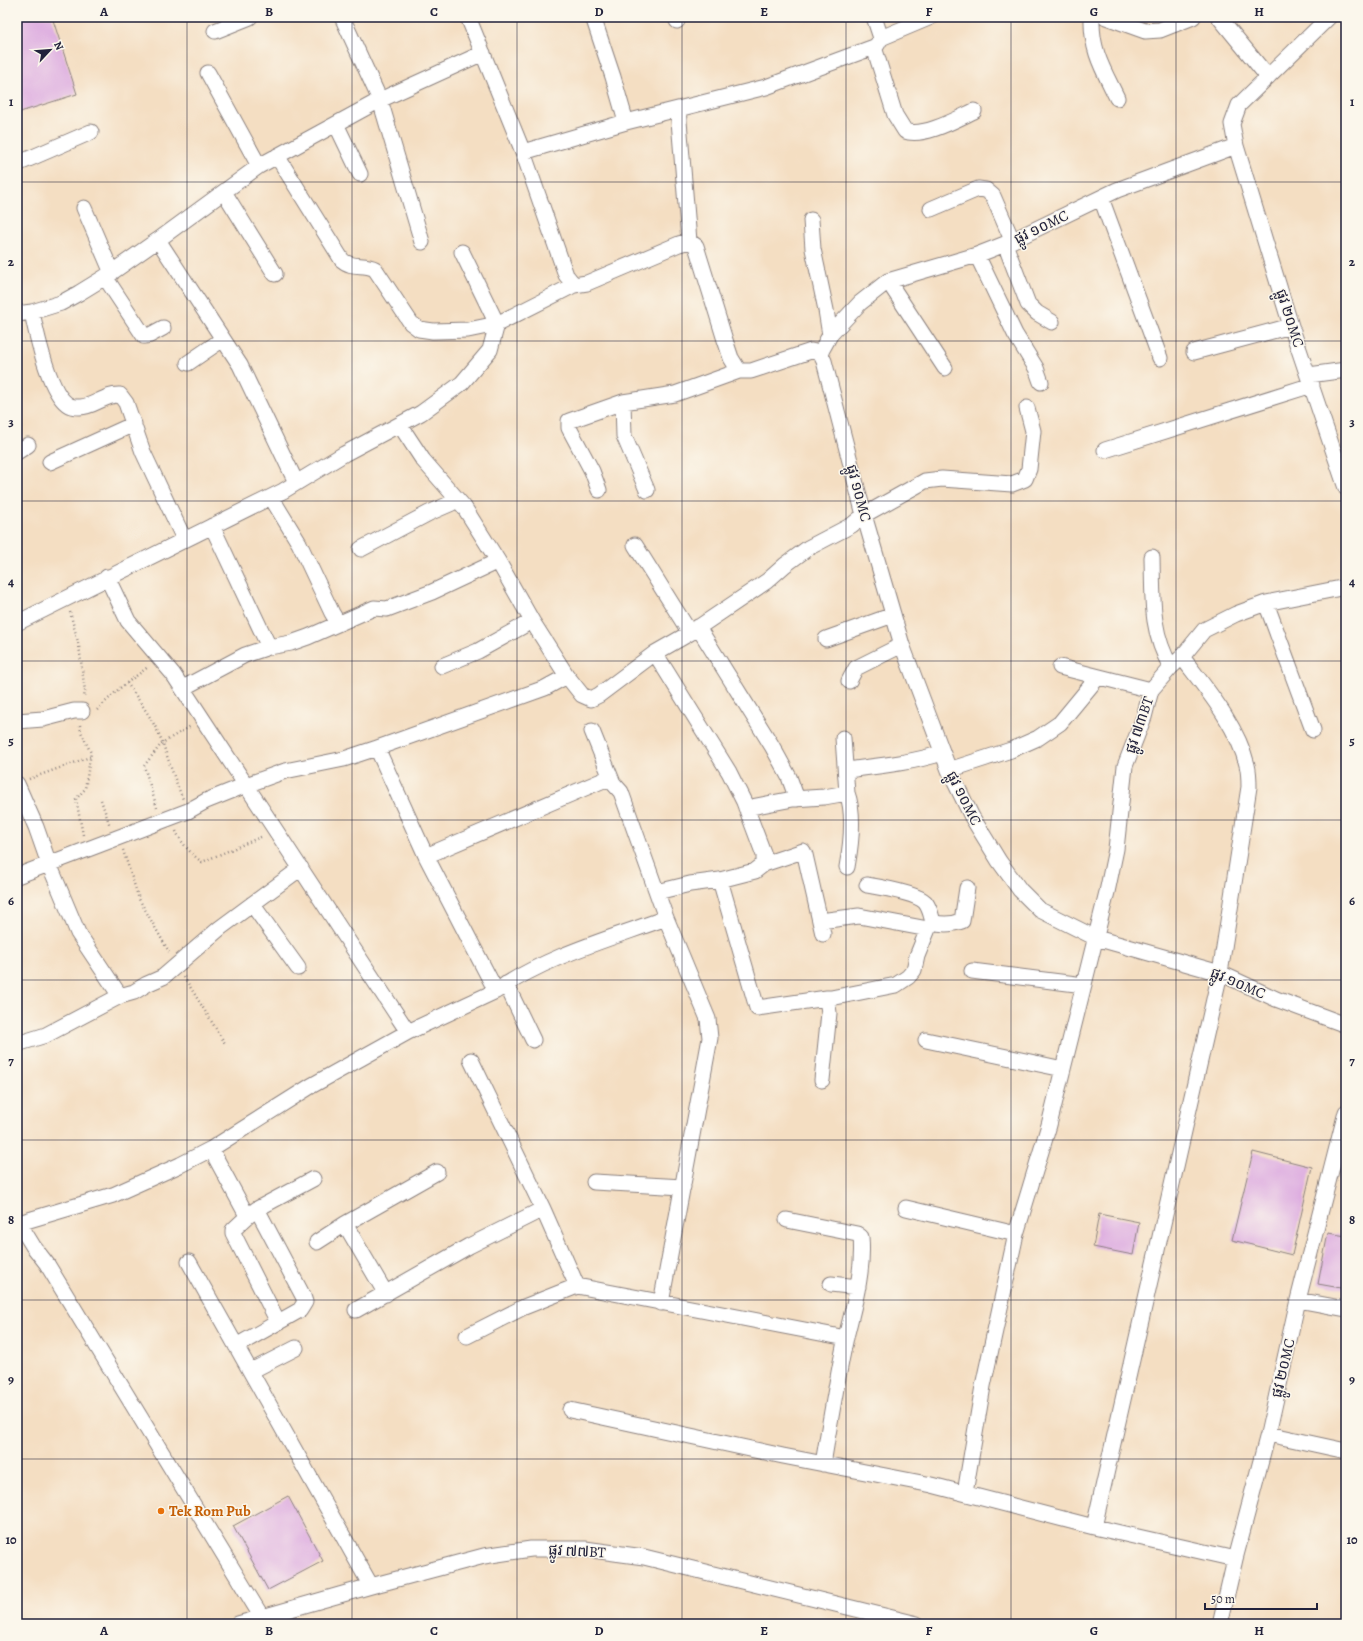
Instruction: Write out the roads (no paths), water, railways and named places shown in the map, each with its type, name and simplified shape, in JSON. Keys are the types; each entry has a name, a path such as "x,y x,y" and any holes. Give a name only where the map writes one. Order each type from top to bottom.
{"street":[{"path":"215,31 250,17"},
{"path":"342,17 380,100 422,242"},
{"path":"468,17 523,152 566,275 574,286"},
{"path":"593,17 626,122"},
{"path":"874,17 878,42 895,115 905,132 910,133 924,131 948,124 974,112"},
{"path":"523,152 626,122 766,88 878,42 931,17"},
{"path":"1092,17 1096,52 1101,66 1117,98"},
{"path":"1106,17 1145,31 1160,30 1193,17"},
{"path":"1220,17 1268,77"},
{"path":"1236,146 1232,124 1239,105 1329,17"},
{"path":"17,314 32,312 61,303 108,275 259,166 380,100 483,53"},
{"path":"208,72 259,166"},
{"path":"678,109 689,241 696,246 724,340 731,358 739,371"},
{"path":"336,124 360,174"},
{"path":"17,164 91,132"},
{"name":"ផ្លូវ ១០MC","path":"1236,146 1146,179 1101,198 1009,242 977,255 888,282 860,303 830,335 820,353 824,361 864,515 902,645 942,753 972,817 999,861 1020,890 1040,910 1096,938 1220,973 1276,999 1346,1025"},
{"name":"ផ្លូវ ២០MC","path":"1236,146 1291,326 1343,466 1346,488"},
{"path":"277,156 342,260 346,264 355,267 363,266 375,269 411,322 419,329 433,331 468,330 497,324 574,286 587,283 689,241"},
{"path":"931,209 978,189 986,190 993,196 1028,304 1037,313 1052,322"},
{"path":"224,192 275,274"},
{"path":"1101,198 1160,358"},
{"path":"84,208 108,275 144,336 150,335 163,328"},
{"path":"811,220 813,249 830,335"},
{"path":"158,240 240,365 293,476 298,482"},
{"path":"17,623 107,577 271,497 344,454 400,425 443,398 462,383 490,350 497,324 462,252"},
{"path":"977,255 1015,334 1036,368 1042,382"},
{"path":"888,282 945,368"},
{"path":"32,312 37,338 54,386 64,402 71,407 82,407 113,395 120,395 126,403 143,452 184,539"},
{"path":"1194,352 1291,326"},
{"path":"188,364 223,339"},
{"path":"599,490 592,471 569,428 569,420 623,402 675,394 739,371 751,371 811,351 820,353"},
{"path":"1105,450 1310,380 1346,370"},
{"path":"623,402 624,436 647,490"},
{"path":"400,425 423,460 458,499 498,561 532,621 567,676 582,696 591,699 599,695 655,653 694,630 767,581 785,564 808,548 852,525 864,515 925,481 942,479 1012,484 1025,479 1029,469 1033,431 1027,408"},
{"path":"50,462 134,424"},
{"path":"271,497 299,543 338,623"},
{"path":"361,549 458,499"},
{"path":"212,526 268,647"},
{"path":"635,545 772,746 788,777 796,799"},
{"path":"1094,1527 1220,973 1249,787 1248,766 1240,743 1216,702 1176,662 1166,659 1154,624 1152,603 1152,557"},
{"path":"183,688 244,655 268,647 297,641 374,608 387,609 432,592 498,561"},
{"path":"107,577 128,621 183,688 408,1032"},
{"name":"ផ្លូវ ៧៣BT","path":"964,1493 983,1386 1016,1234 1049,1125 1096,938 1116,849 1125,766 1144,717 1151,690 1204,630 1236,614 1266,603 1346,587"},
{"path":"1266,603 1313,730"},
{"path":"826,639 893,615"},
{"path":"442,666 478,651 532,621"},
{"path":"849,681 856,668 902,645"},
{"path":"655,653 725,766 746,808 764,855 764,864"},
{"path":"1060,667 1151,690"},
{"path":"17,876 117,839 166,818 188,811 206,801 246,785 285,771 344,759 377,748 545,688 567,676"},
{"path":"949,770 1011,750 1038,738 1060,723 1098,677"},
{"path":"17,721 43,719 74,711 82,711"},
{"path":"592,731 613,783"},
{"path":"843,738 847,793 850,801 851,845 847,867"},
{"path":"377,748 426,856 501,988 533,1040"},
{"path":"846,770 920,760 942,753"},
{"path":"426,856 606,779 613,783 621,792 666,918 708,1019 710,1038 661,1303"},
{"path":"21,782 49,864 78,933 120,996"},
{"path":"746,808 796,799 824,797 847,793"},
{"path":"657,892 690,884 720,880 755,871 764,864 803,852 806,855 822,928 859,916 930,926 956,923 962,921 967,888"},
{"path":"17,1044 46,1035 120,996 134,992 163,977 220,928 301,868"},
{"path":"720,880 757,1008 830,998 896,985 908,977 914,970 917,956 930,926 930,909 924,900 894,889 866,885"},
{"path":"252,904 298,968"},
{"path":"264,1621 47,1264 33,1246 18,1221 113,1195 211,1149 311,1086 408,1032 501,988 559,957 666,918"},
{"path":"972,970 1084,985"},
{"path":"822,1080 829,1013 827,998"},
{"path":"926,1040 1063,1069"},
{"path":"471,1060 543,1209 577,1286"},
{"name":"ផ្លូវ ២០MC","path":"1220,1624 1235,1559 1268,1434 1298,1300 1346,1112"},
{"path":"211,1149 245,1212 253,1212"},
{"path":"317,1242 345,1224 437,1172"},
{"path":"278,1322 233,1233 233,1230 235,1226 253,1212 314,1179"},
{"path":"594,1182 683,1187"},
{"path":"906,1208 1016,1234"},
{"path":"356,1310 469,1246 543,1209"},
{"path":"236,1346 300,1310 305,1302 303,1296 253,1212"},
{"path":"787,1220 857,1234 861,1237 862,1246 858,1287 846,1338 823,1464"},
{"path":"345,1224 386,1294"},
{"path":"189,1262 371,1586"},
{"path":"831,1284 858,1287"},
{"path":"467,1336 524,1307 577,1286 846,1338"},
{"path":"1298,1300 1346,1309"},
{"path":"251,1371 296,1348"},
{"path":"570,1410 823,1464 932,1485 1094,1527 1235,1559"},
{"path":"1268,1434 1346,1451"},
{"name":"ផ្លូវ ៧៧BT","path":"238,1624 264,1621 371,1586 484,1556 531,1549 585,1549 644,1557 916,1624"}],"place":[{"name":"Tek Rom Pub","path":"161,1511"}]}
